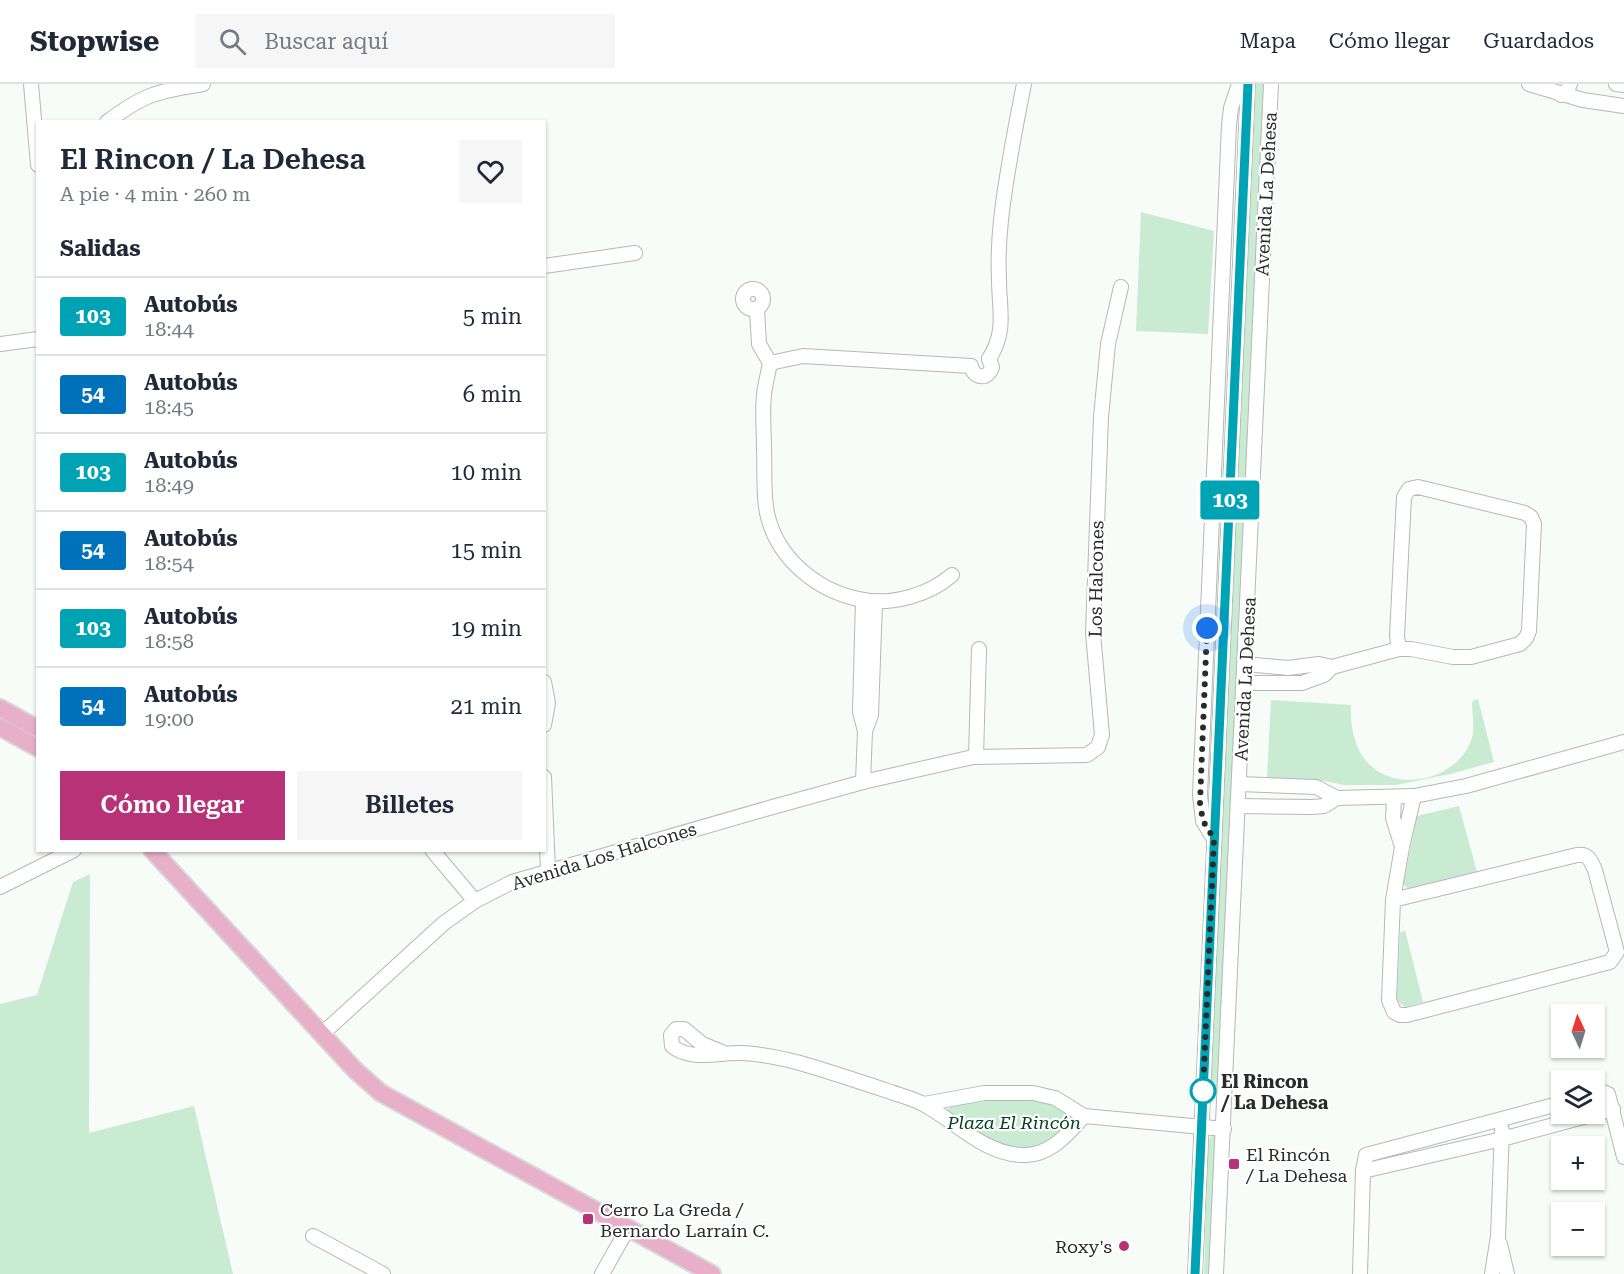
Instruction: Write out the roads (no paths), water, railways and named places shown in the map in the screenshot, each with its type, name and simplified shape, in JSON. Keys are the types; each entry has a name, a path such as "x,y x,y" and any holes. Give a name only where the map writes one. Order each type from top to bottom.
{"main road":[{"path":"0,708 36,728"},
{"path":"0,727 36,747"},
{"path":"154,852 368,1083 391,1100 712,1274"}],"street":[{"path":"31,84 36,142"},
{"path":"110,120 148,95 203,84"},
{"path":"770,363 803,356 971,366 979,356 989,359 997,343 1002,324 999,278 1001,223 1006,175 1024,84"},
{"path":"1214,839 1203,821 1200,803 1230,116 1239,84"},
{"name":"Avenida La Dehesa","path":"1195,1274 1248,84"},
{"name":"Avenida La Dehesa","path":"1216,1274 1271,84"},
{"path":"1528,84 1566,90 1624,106"},
{"path":"1616,84 1624,85"},
{"path":"1226,192 1243,192"},
{"path":"546,266 635,253"},
{"name":"Los Halcones","path":"862,782 976,757 1088,755 1098,747 1102,735 1093,633 1101,417 1108,344 1121,287"},
{"path":"757,309 759,344 770,363 764,395 767,512 782,547 808,576 830,590 869,601 895,600 918,594 942,584 952,575"},
{"path":"0,344 36,339"},
{"path":"1218,389 1234,389"},
{"path":"1245,664 1288,668 1319,664 1332,667 1399,649 1412,649 1461,658 1481,655 1523,642 1529,631 1534,524 1531,518 1525,513 1418,487 1409,489 1404,497 1397,636 1399,649"},
{"path":"862,782 865,731 860,712 869,601"},
{"path":"976,757 979,649"},
{"path":"1244,682 1302,682 1324,675 1332,667"},
{"path":"1288,668 1290,676 1288,683"},
{"path":"546,692 548,703 546,714"},
{"path":"1239,806 1321,806 1337,798 1414,796 1466,786 1624,742"},
{"name":"Avenida Los Halcones","path":"322,1034 444,923 475,901 512,882 862,782"},
{"path":"1240,784 1317,787 1337,798"},
{"path":"1286,786 1290,797 1287,807"},
{"path":"1393,900 1576,855 1585,855 1590,859 1595,870 1617,952 1610,962 1400,1015 1394,1012 1390,1005 1393,900 1414,796"},
{"path":"1394,798 1393,818 1402,847"},
{"path":"546,824 548,871"},
{"path":"0,887 70,852"},
{"path":"434,852 475,901"},
{"path":"722,1052 787,1059 840,1074 924,1104 984,1144 1011,1154 1039,1153 1056,1144 1084,1116"},
{"path":"924,1104 984,1093 1026,1093 1054,1098 1084,1116 1224,1129"},
{"path":"1605,1093 1607,1093 1613,1109 1624,1157"},
{"path":"1360,1274 1363,1171 1365,1157 1369,1153 1551,1106"},
{"path":"1363,1171 1613,1109"},
{"path":"1492,1274 1498,1236 1501,1119"},
{"path":"602,1274 627,1228"},
{"path":"313,1236 383,1274"},
{"path":"1498,1236 1507,1274"}],"place":[{"name":"El Rincon / La Dehesa","path":"1203,1091"},
{"name":"El Rincón / La Dehesa","path":"1234,1164"},
{"name":"Cerro La Greda / Bernardo Larraín C.","path":"588,1219"},
{"name":"Roxy's","path":"1124,1246"}],"park label":[{"name":"Plaza El Rincón","path":"1014,1122"}]}
